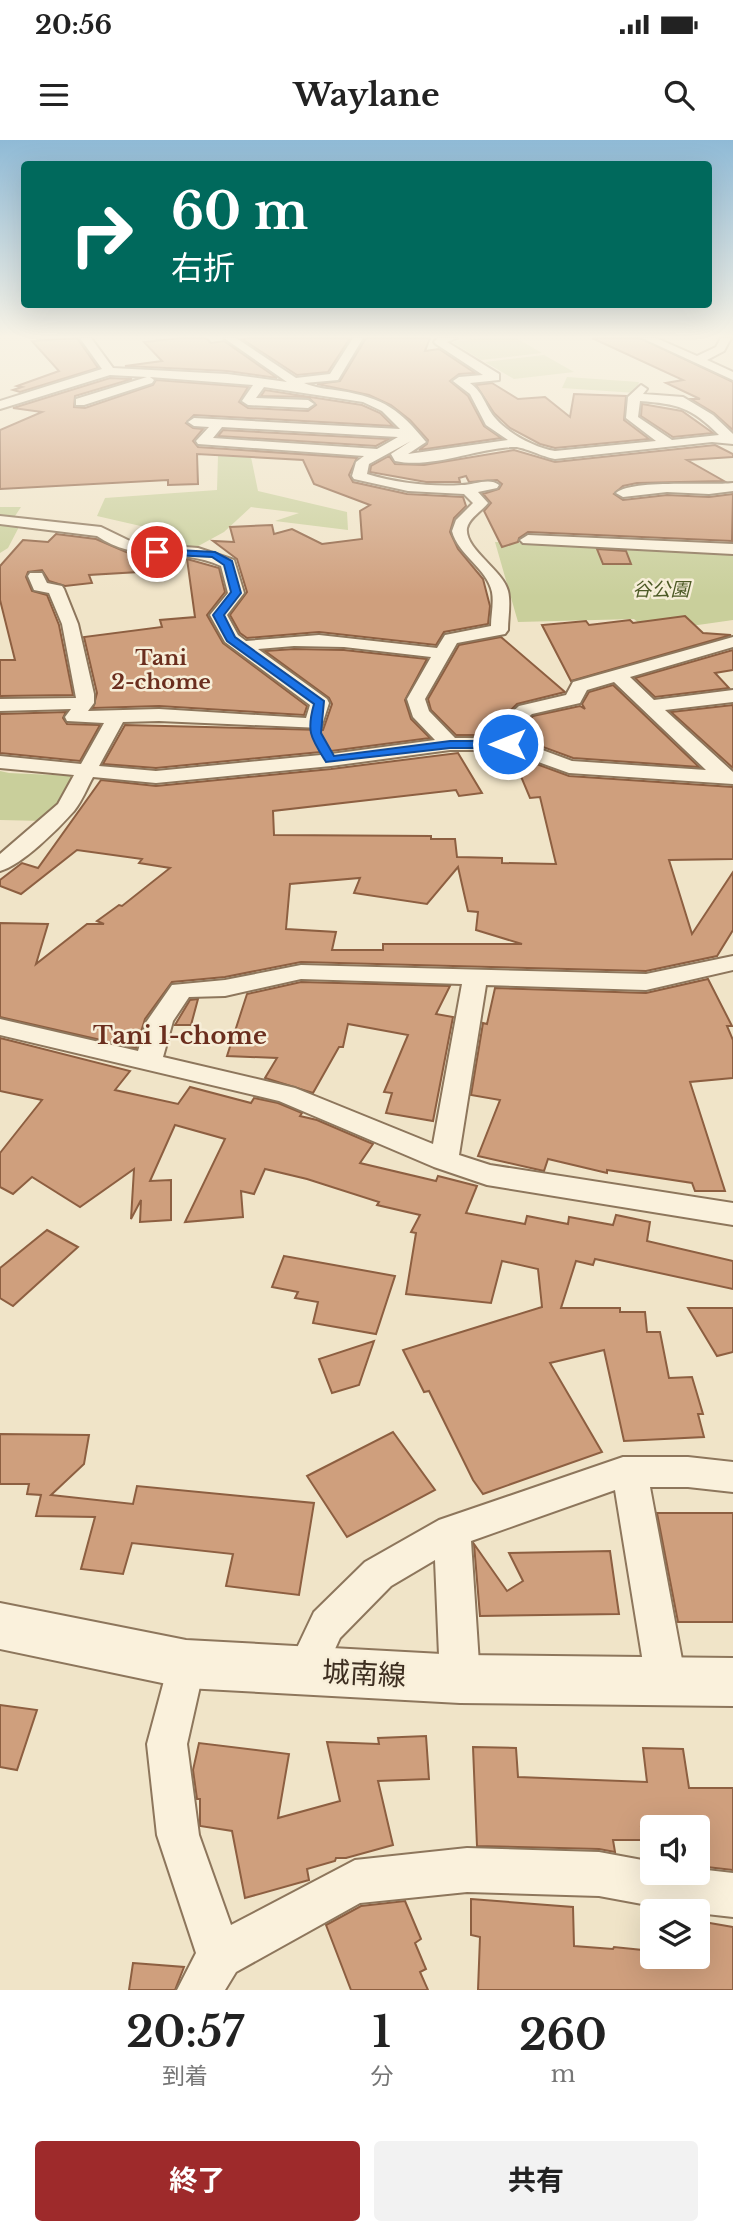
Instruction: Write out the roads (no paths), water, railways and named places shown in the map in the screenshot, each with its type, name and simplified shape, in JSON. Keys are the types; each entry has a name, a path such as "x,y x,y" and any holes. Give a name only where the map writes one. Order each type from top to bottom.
{"street":[{"path":"218,424 203,441 379,453"},
{"path":"243,424 414,434"},
{"path":"404,424 419,442 398,454 400,458 419,458 519,442"},
{"path":"494,424 519,442 541,453 555,455 732,435"},
{"path":"641,424 669,444"},
{"path":"714,424 732,435"},
{"path":"414,434 363,462 359,476 382,484 469,491 492,485"},
{"path":"624,494 667,488 709,490 733,487"},
{"path":"450,744 420,713 416,699 452,639 499,630 500,590 488,569 463,546 459,530 460,524 481,503 469,491"},
{"path":"0,520 101,532 113,543 157,552 215,555 228,563 236,593 218,615 231,638 320,704 314,724 315,733 331,760"},
{"path":"528,540 733,548"},
{"path":"36,576 40,587 56,589 70,624 85,704"},
{"path":"244,646 284,639 332,639 444,654"},
{"path":"508,744 516,717 526,710 573,699 579,686 733,642"},
{"path":"617,675 729,778"},
{"path":"651,706 733,696"},
{"path":"85,704 74,717 159,715 314,724"},
{"path":"0,705 85,704"},
{"path":"0,864 19,852 66,807 117,717"},
{"path":"0,762 156,777 331,760 450,744 508,744 569,767 729,778"},
{"path":"148,1062 160,1021 181,990 225,988 302,972 646,982 733,963"},
{"path":"444,1160 475,976"},
{"path":"0,1027 286,1094 444,1160 487,1175 733,1214"},
{"path":"305,1671 327,1625 378,1574 452,1531 623,1472 688,1472 733,1478"},
{"path":"630,1473 666,1681"},
{"path":"452,1531 460,1679"},
{"name":"城南線","path":"0,1626 186,1664 460,1679 733,1682"},
{"path":"186,1664 167,1744 178,1835 210,1973 355,1882 467,1870 599,1874 680,1889 733,1895"}],"district":[{"name":"Tani 2-chome","path":"161,670"},
{"name":"Tani 1-chome","path":"180,1035"}],"park label":[{"name":"谷公園","path":"661,589"}]}
